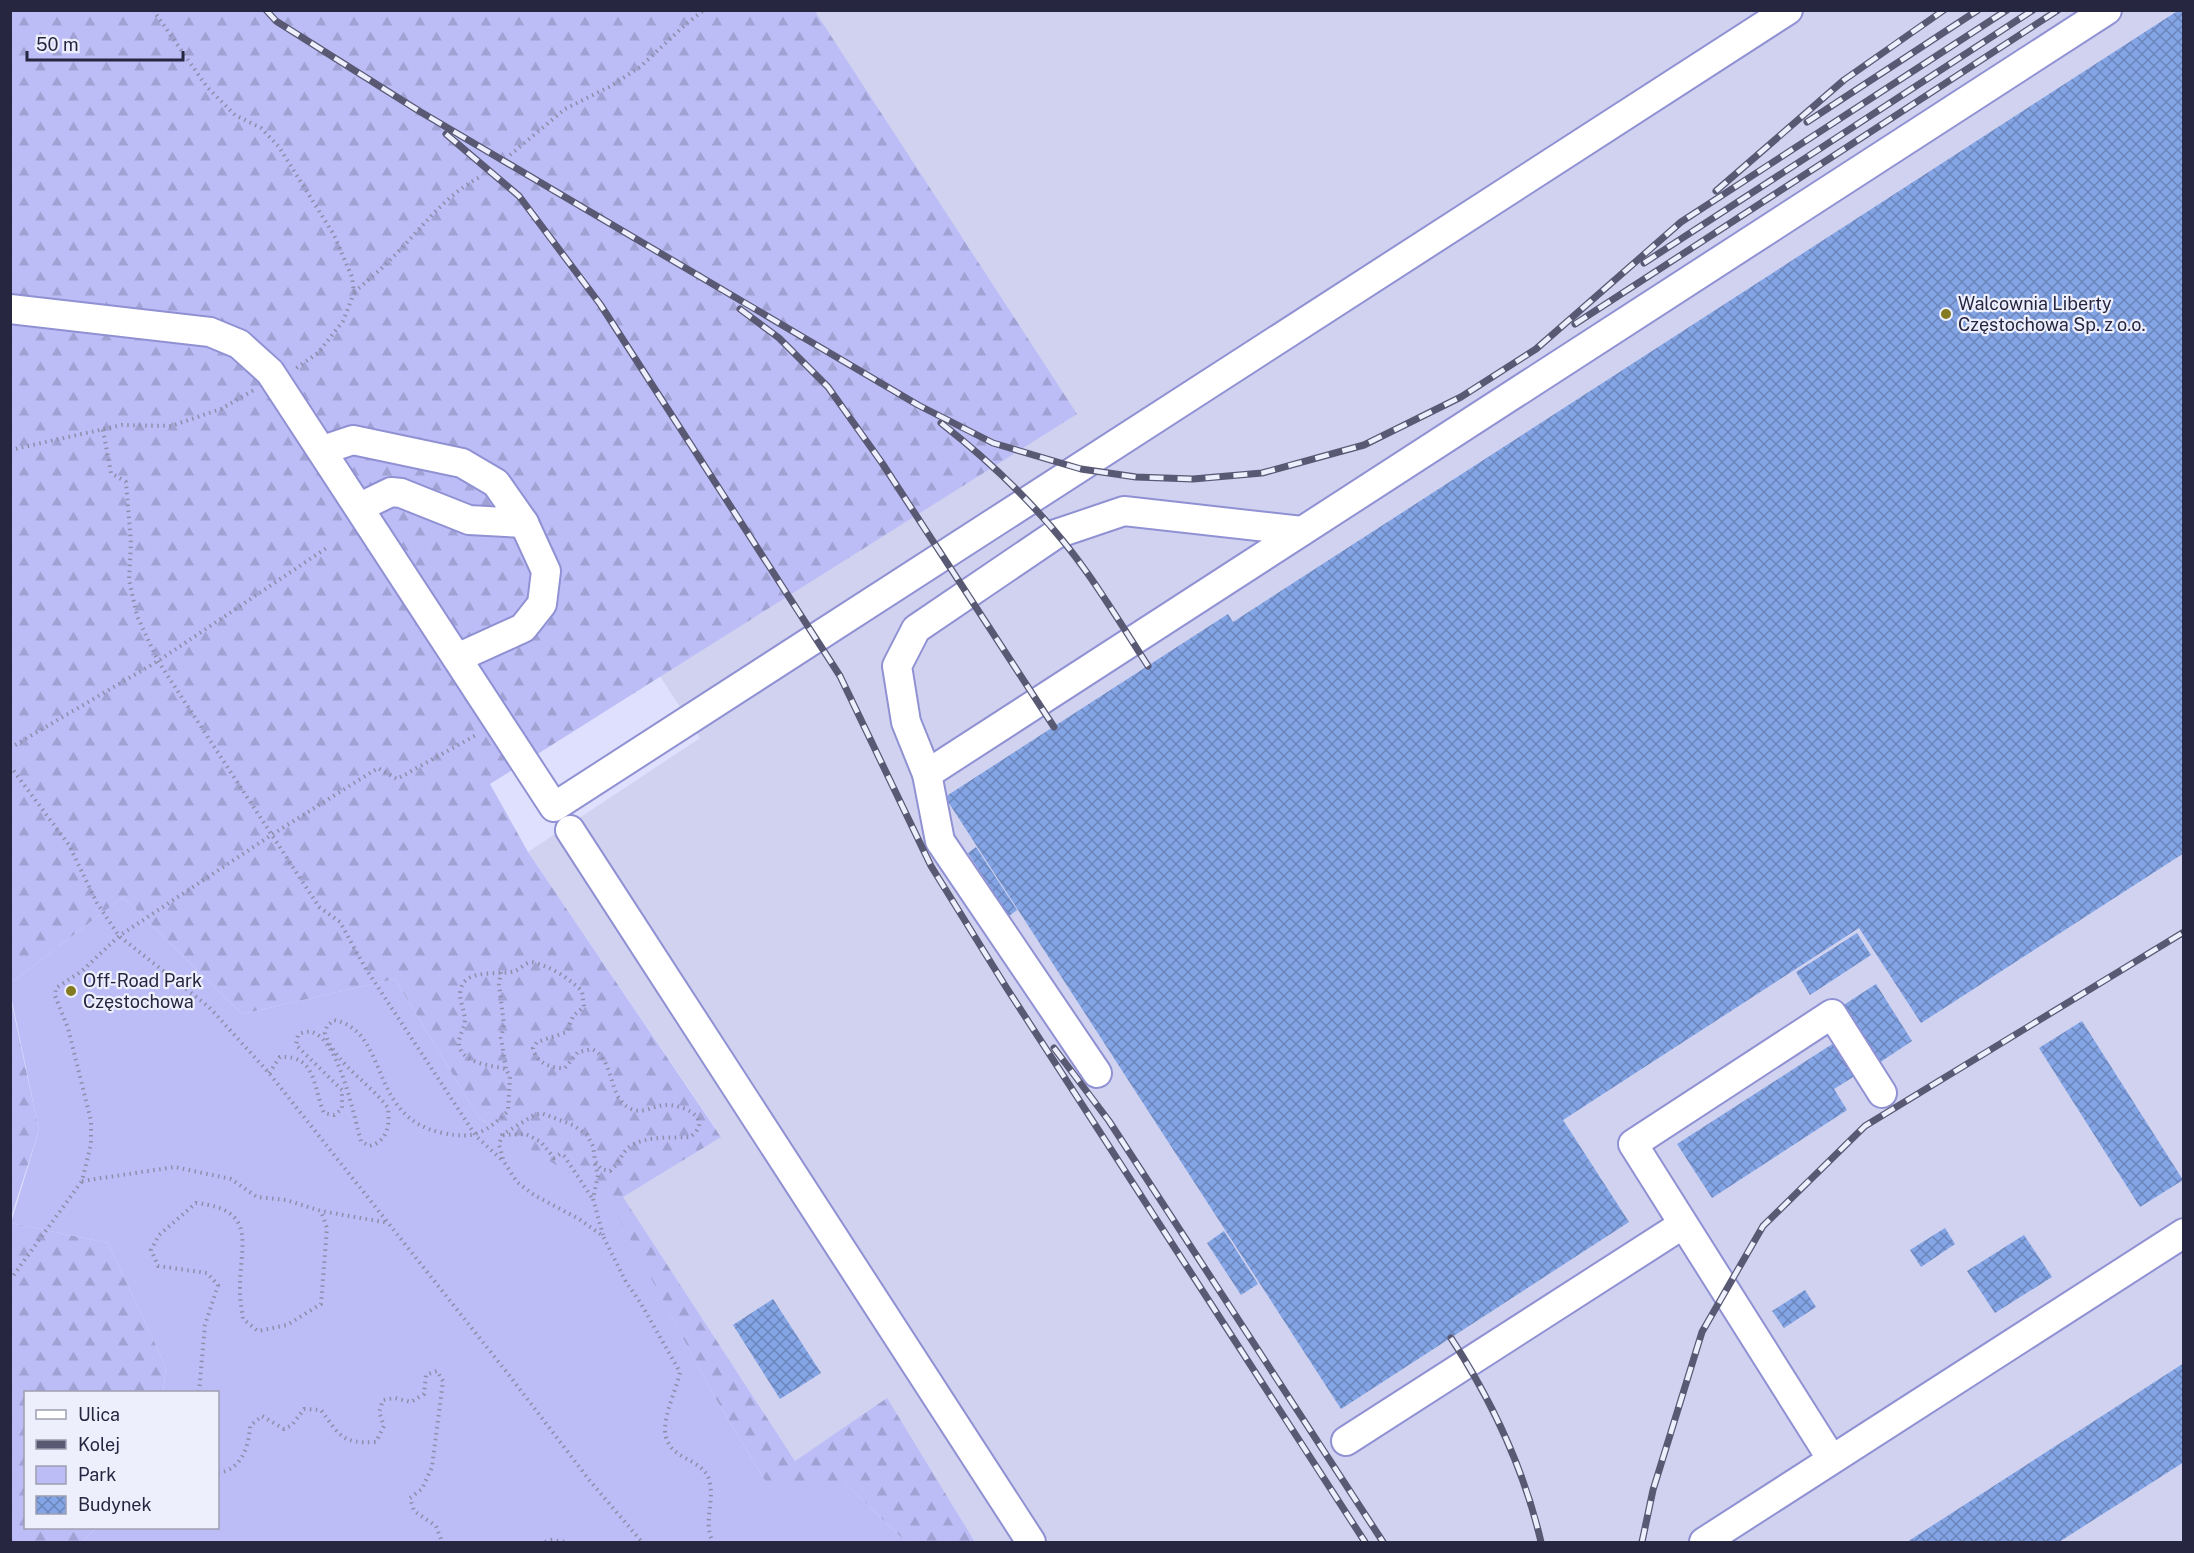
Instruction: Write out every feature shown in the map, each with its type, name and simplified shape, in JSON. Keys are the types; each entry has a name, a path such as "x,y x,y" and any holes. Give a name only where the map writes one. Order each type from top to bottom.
{"street":[{"path":"10,309 210,332 239,344 274,378 323,450 554,807 1788,10"},
{"path":"927,774 2107,10"},
{"path":"323,450 353,440 462,463 496,483 524,523 546,571 542,604 523,628 457,658"},
{"path":"377,445 391,492"},
{"path":"360,507 391,492 401,493 469,520 524,523"},
{"path":"1097,1073 940,841 927,774 906,722 897,666 916,629 1056,534 1124,511 1302,531"},
{"path":"570,830 1031,1542"},
{"path":"1831,1458 1633,1144 1832,1014 1882,1093"},
{"path":"1346,1441 1682,1225"},
{"path":"1704,1542 1831,1458 2184,1233"}],"path":[{"path":"153,10 207,87 235,115 261,128 279,147 334,235 352,277 354,293"},
{"path":"510,155 565,109 609,87 640,67 704,10"},
{"path":"10,450 122,425 171,426 221,409 274,378 300,367 318,353 343,321 354,293 389,261 440,205 460,187 480,177"},
{"path":"143,425 143,433"},
{"path":"103,430 111,473 126,482 131,543 129,580 137,616 158,661 273,834 319,908 340,922 366,969 476,1136 504,1162 517,1182 534,1195 579,1219 603,1236"},
{"path":"10,748 158,661 328,547"},
{"path":"10,1280 82,1181 91,1144 91,1121 68,1028 55,996 56,988 82,971 119,936 378,768 398,779 498,722"},
{"path":"10,766 69,845 97,903 119,936 209,1007 269,1073 590,1481 642,1542"},
{"path":"506,1069 487,1067 468,1058 460,1050 459,1040 465,1020 460,998 461,986 468,978 514,971 527,963 534,962 560,972 582,991 584,1006 573,1016 567,1032 537,1042 533,1048 537,1059 545,1064 565,1068 578,1052 592,1049 606,1059 620,1101 628,1107 638,1111 668,1105 690,1112 699,1122 698,1129 690,1137 649,1139 631,1146 623,1154 620,1163 610,1171 601,1169 595,1161"},
{"path":"269,1073 280,1057 292,1056 303,1062 312,1073 324,1113 334,1115 342,1109 342,1090 296,1045 298,1035 306,1030 313,1031 324,1039 349,1091 361,1141 369,1146 378,1144 386,1133 388,1108 379,1095 345,1062 324,1033 327,1026 334,1020 344,1023 366,1043 389,1095 401,1113 430,1131 460,1137 476,1136 508,1111 510,1077 506,1069 501,1038 504,1025 499,984 502,972"},
{"path":"504,1162 499,1145 502,1135 534,1114 541,1113 573,1125 587,1135 593,1146 598,1175 593,1199"},
{"path":"502,1135 511,1137 526,1134 541,1142 554,1158 560,1154 564,1156 593,1199 603,1236 626,1282 680,1372 665,1431 669,1447 677,1455 702,1468 710,1482 708,1521 713,1542"},
{"path":"82,1181 175,1167 231,1179 257,1197 286,1200 321,1211 389,1223"},
{"path":"199,1391 205,1325 218,1285 207,1273 158,1266 151,1250 159,1234 196,1203 219,1206 239,1222 244,1248 240,1291 243,1320 258,1331 287,1325 321,1304 327,1228 321,1211"},
{"path":"219,1473 227,1472 240,1460 249,1441 250,1426 262,1416 284,1429 292,1425 304,1410 321,1410 337,1432 352,1443 376,1442 384,1426 379,1412 383,1400 395,1398 411,1402 424,1394 426,1375 437,1371 443,1381 432,1467 422,1489 410,1498 414,1511 436,1526 442,1542"},
{"path":"545,1542 551,1540 567,1542"}],"shaded area":[{"path":"722,10 2183,11 2183,1542 975,1542 887,1399 795,1461 622,1196 721,1136 528,852 700,738 358,209"}],"green space":[{"path":"11,11 819,11 816,13 1077,414 490,784 528,852 721,1137 623,1197 795,1461 887,1398 975,1542 906,1542 846,1484 767,1484 713,1394 607,1196 479,1118 395,979 242,1014 123,897 11,983"},
{"path":"123,897 242,1014 395,979 479,1118 607,1195 713,1394 767,1484 846,1484 906,1542 82,1542 95,1529 219,1529 219,1391 163,1391 166,1367 108,1243 11,1223 39,1130 11,996 11,983"},
{"path":"10,996 39,1130 11,1217 10,1217"},
{"path":"11,1223 108,1243 166,1367 163,1391 24,1391 24,1529 95,1529 82,1542 11,1542"}],"building":[{"name":"Walcownia Liberty Częstochowa Sp. z o.o.","path":"2179,10 2184,10 2184,853 1921,1023 1859,928 1563,1120 1629,1222 1341,1409 945,797 1228,614 1233,622"},
{"path":"976,847 1017,910 1009,916 968,853"},
{"path":"1857,933 1871,955 1810,995 1796,972"},
{"path":"1876,984 1912,1041 1876,1065 1839,1008"},
{"path":"2082,1021 2183,1180 2140,1207 2039,1048"},
{"path":"1837,1041 1858,1074 1834,1089 1847,1110 1712,1198 1677,1144"},
{"path":"1945,1228 1955,1244 1921,1267 1910,1250"},
{"path":"1224,1231 1258,1284 1241,1295 1207,1243"},
{"path":"2024,1235 2052,1277 1995,1313 1967,1271"},
{"path":"1805,1290 1816,1307 1784,1328 1772,1311"},
{"path":"773,1299 821,1373 780,1399 733,1325"},
{"path":"2184,1363 2184,1462 2059,1542 1907,1542"}],"railway":[{"path":"266,10 276,21 419,111 918,405 993,443 1081,469 1136,477 1193,479 1262,473 1364,445 1461,397 1536,349 1681,222 2007,10"},
{"path":"1716,191 1844,80 1944,10"},
{"path":"1807,122 1978,10"},
{"path":"1644,263 2033,10"},
{"path":"1575,324 2058,10"},
{"path":"446,134 519,196 600,304 840,676 931,866 1006,987 1365,1542"},
{"path":"740,309 779,338 828,387 882,463 1054,727"},
{"path":"941,423 1020,493 1056,532 1088,574 1148,666"},
{"path":"1642,1542 1653,1490 1702,1332 1763,1226 1865,1126 2184,932"},
{"path":"1054,1048 1109,1121 1383,1542"},
{"path":"1451,1338 1480,1386 1505,1436 1526,1488 1541,1542"}],"place":[{"name":"Walcownia Liberty Częstochowa Sp. z o.o.","path":"1946,314"},
{"name":"Off-Road Park Częstochowa","path":"71,991"}]}
